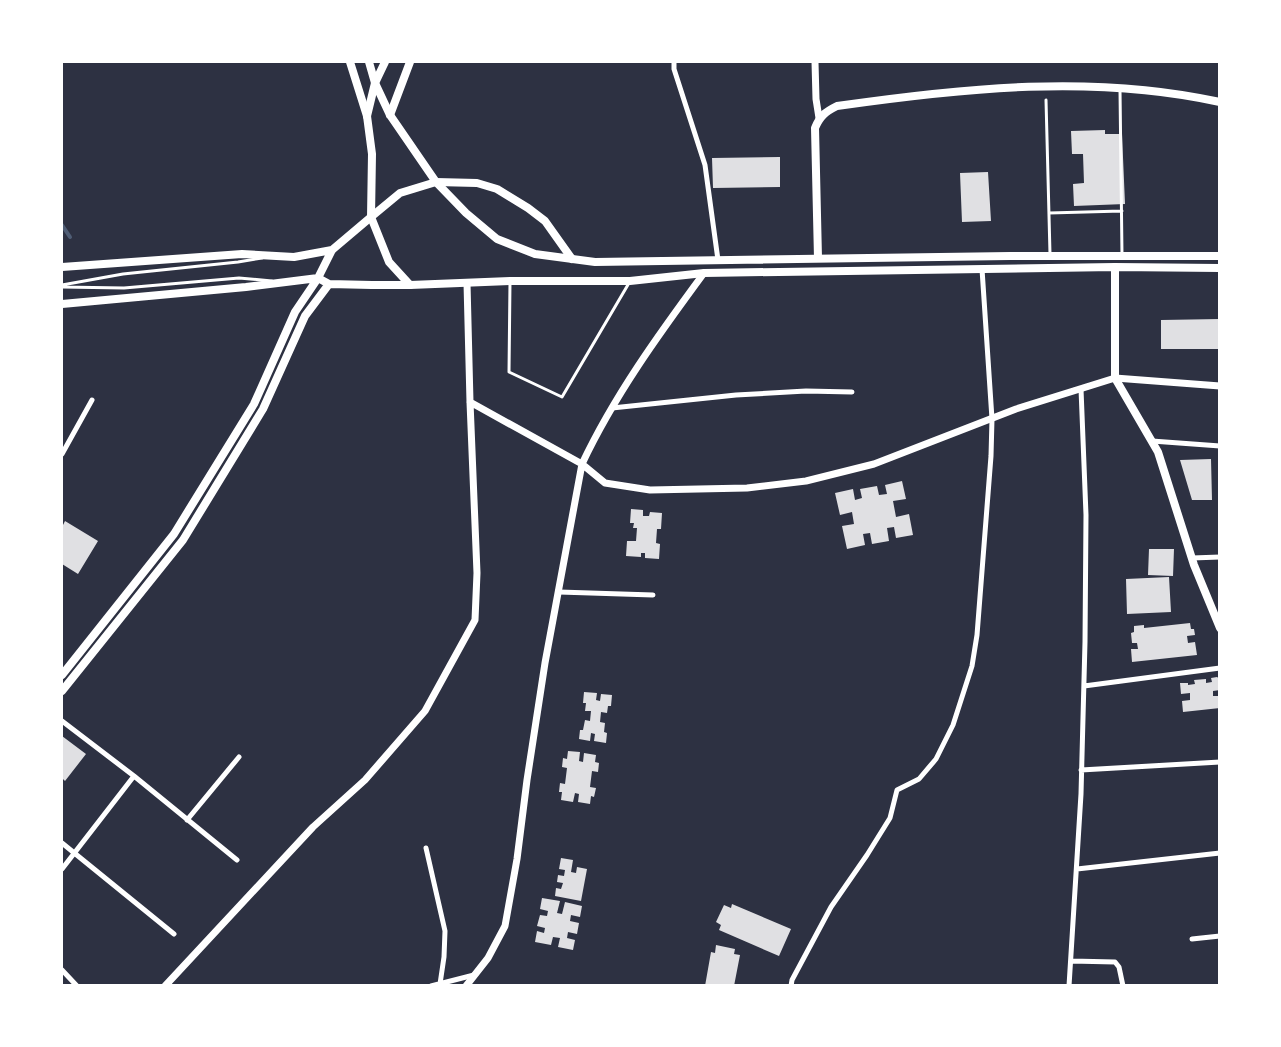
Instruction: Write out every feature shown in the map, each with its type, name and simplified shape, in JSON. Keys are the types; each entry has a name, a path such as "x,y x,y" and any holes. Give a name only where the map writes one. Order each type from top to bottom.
{"main road":[{"path":"350,62 367,116 372,154 371,217 389,262 410,285"},
{"path":"369,62 375,83 390,115 436,182 466,213 497,238 535,254 595,262 818,258 1220,256"},
{"path":"367,116 375,83 385,62"},
{"path":"390,115 410,62"},
{"path":"818,258 815,128 819,118 826,111 837,106 915,95 1027,87 1120,88 1220,102"},
{"path":"62,675 174,534 254,404 295,312 318,279 332,250 400,193 436,182 477,183 497,189 545,221 572,259"},
{"path":"62,267 242,254 294,257 332,250"},
{"path":"62,304 318,279 329,284 410,285 510,281 630,281 704,273 1115,267 1220,268"},
{"path":"1115,267 1115,378 1158,452 1192,558 1220,628"},
{"path":"62,691 183,540 263,409 304,316 329,284"}],"street":[{"path":"674,62 674,69 705,165 718,260"},
{"path":"815,62 819,118"},
{"path":"791,986 792,980 831,907 890,818 897,790 919,779 936,759 953,725 972,666 977,635 992,419 982,269"},
{"path":"466,986 488,958 506,926 545,663 582,464 596,434 657,337 704,273"},
{"path":"165,986 313,827 370,773 425,711 475,620 477,573 467,283"},
{"path":"470,402 582,464 605,483 650,490 747,488 806,481 874,464 1016,409 1115,378 1220,386"},
{"path":"1069,986 1077,869 1084,686 1086,515 1081,389"},
{"path":"612,408 736,395 806,391 852,392"},
{"path":"62,454 92,400"},
{"path":"1152,441 1220,446"},
{"path":"1192,558 1220,557"},
{"path":"559,592 653,595"},
{"path":"1084,686 1220,668"},
{"path":"62,721 237,860"},
{"path":"187,820 239,758"},
{"path":"1081,770 1220,762"},
{"path":"62,869 134,776"},
{"path":"62,843 174,934"},
{"path":"426,848 446,931 440,984"},
{"path":"1077,869 1220,853"},
{"path":"1192,939 1220,936"},
{"path":"1071,961 1115,962 1119,967 1123,986"},
{"path":"62,970 77,986"},
{"path":"431,986 474,975"}],"lane":[{"path":"1120,88 1122,256"},
{"path":"1046,100 1050,256"},
{"path":"1049,213 1122,211"},
{"path":"62,286 123,274 238,262 272,256"},
{"path":"62,286 124,288 239,278 286,282"},
{"path":"510,281 509,372 562,397 630,281"}],"building":[{"path":"1105,130 1105,134 1122,134 1125,204 1074,206 1073,184 1084,183 1083,154 1072,154 1071,131"},
{"path":"780,157 780,187 713,188 712,158"},
{"path":"988,172 991,221 962,222 960,173"},
{"path":"1220,319 1220,349 1161,349 1161,320"},
{"path":"1211,459 1212,500 1192,500 1180,460"},
{"path":"902,481 906,499 893,501 896,517 909,514 913,535 896,538 894,527 887,528 889,541 872,544 870,533 863,534 865,545 847,549 842,526 854,524 852,512 840,515 835,493 853,489 855,500 862,498 860,489 877,486 879,495 887,494 885,485"},
{"path":"631,509 643,510 643,516 649,516 650,512 662,513 661,529 657,529 656,543 660,544 659,559 645,558 645,553 641,553 641,557 626,556 627,541 636,541 637,528 633,528 634,523 630,523"},
{"path":"65,521 98,541 78,574 62,564 62,527"},
{"path":"1149,549 1174,549 1173,576 1148,575"},
{"path":"1169,577 1171,612 1127,614 1126,579"},
{"path":"1190,623 1195,635 1187,636 1188,643 1195,642 1197,655 1132,662 1131,649 1138,649 1137,643 1132,643 1131,633 1134,632 1134,626 1144,625 1144,628"},
{"path":"1211,678 1220,679 1220,690 1213,691 1213,696 1220,696 1220,708 1183,712 1182,701 1190,700 1190,693 1181,694 1180,683 1195,684 1194,680 1206,679 1206,683 1212,682"},
{"path":"584,692 597,693 596,700 600,701 601,694 612,695 611,706 608,706 607,713 601,712 600,722 605,723 604,732 607,733 606,743 594,741 595,734 591,733 590,741 579,739 585,720 590,721 591,711 585,711 586,703 583,703"},
{"path":"62,736 86,754 65,781 62,778"},
{"path":"568,751 580,752 579,761 583,762 584,753 596,755 595,762 599,763 598,772 592,771 590,787 596,788 594,797 591,796 590,804 578,802 579,794 575,793 573,802 561,800 560,783 565,784 567,768 562,767 563,758 567,759"},
{"path":"561,858 573,860 571,872 576,873 577,867 587,869 581,901 555,896 556,888 561,889 563,883 557,882 558,875 564,876 565,870 559,869"},
{"path":"542,898 560,901 557,913 562,914 565,902 582,906 580,917 571,915 570,921 579,923 577,934 568,932 567,938 575,940 573,950 558,947 560,938 553,937 551,945 535,942 537,931 544,933 545,928 537,926 540,915 547,916 548,911 540,909"},
{"path":"732,904 791,929 779,956 719,930 721,925 716,922 724,905 731,908"},
{"path":"716,945 735,949 734,954 740,955 734,986 705,986 711,952 715,953"}],"waterway":[{"path":"62,225 70,237"}]}
